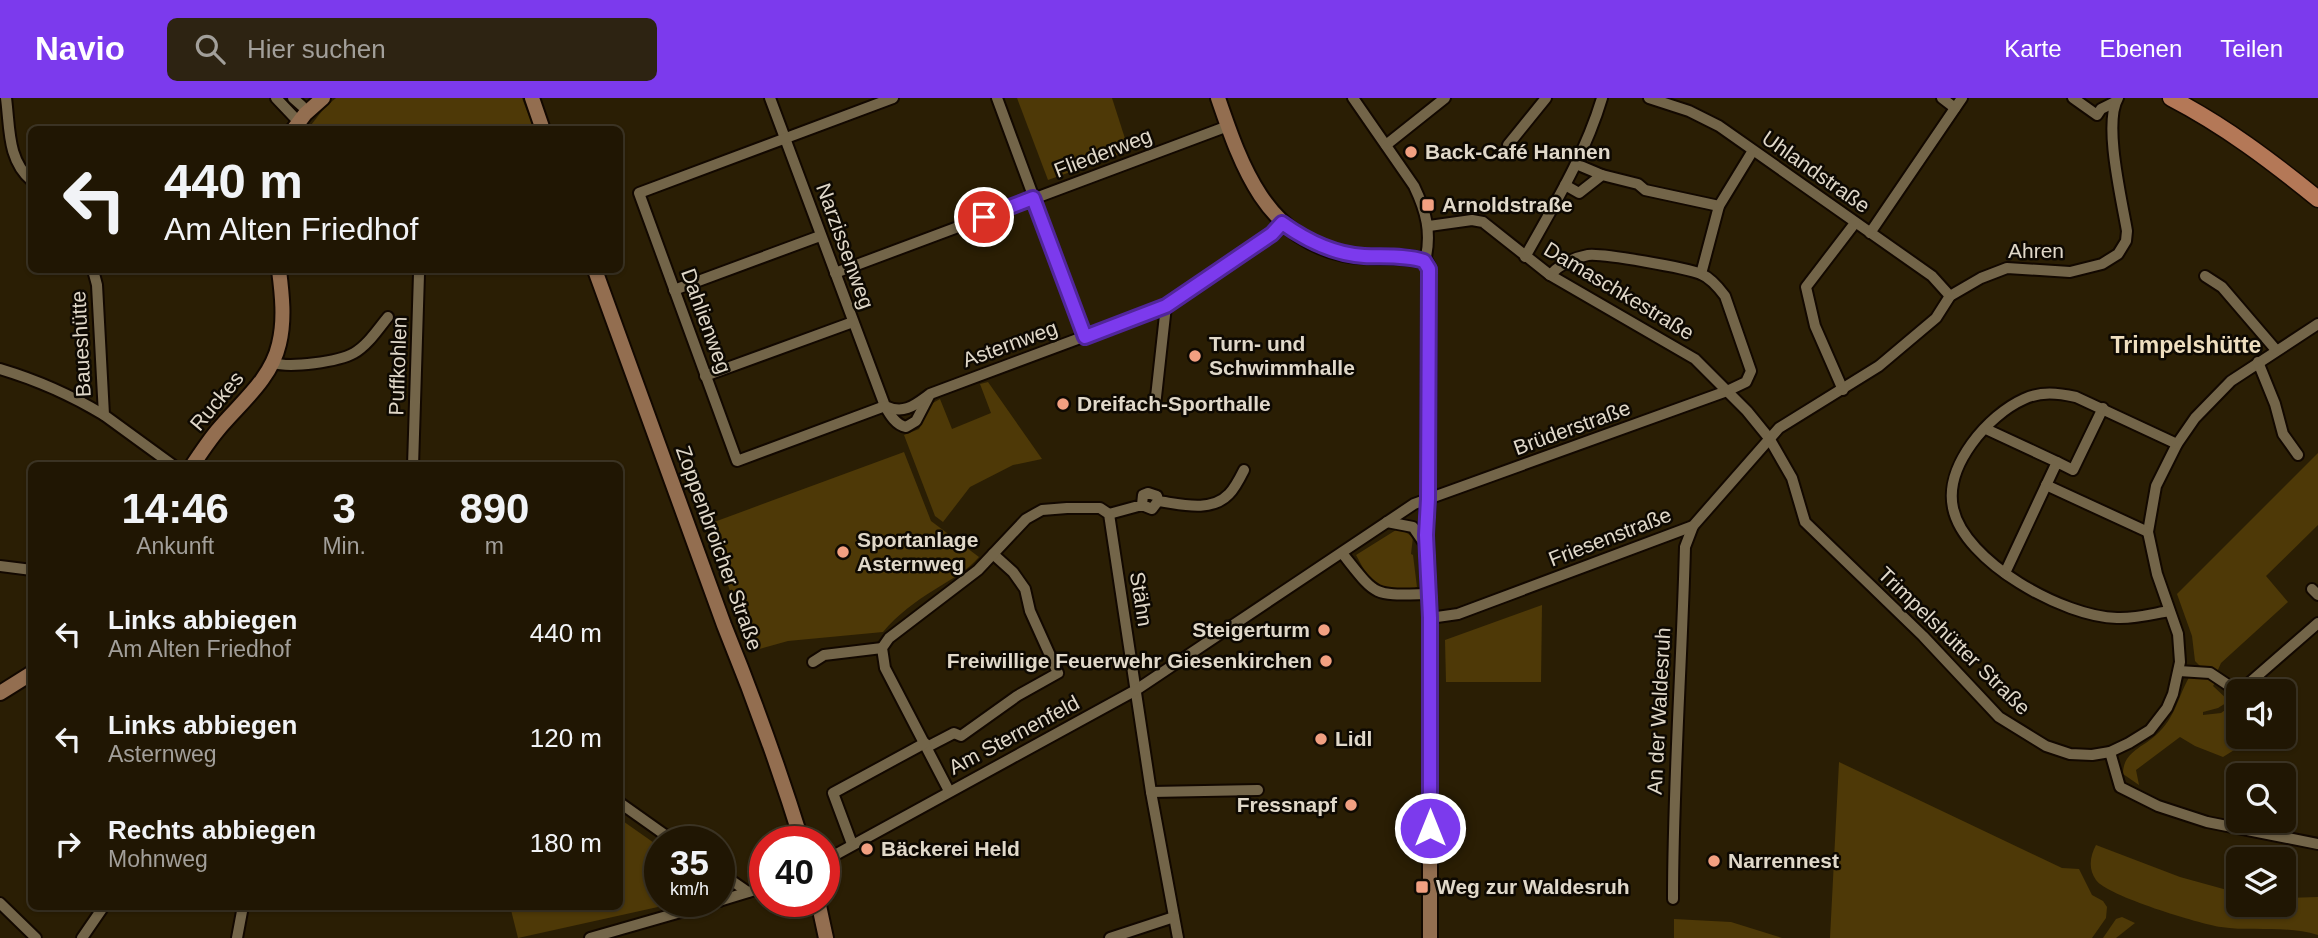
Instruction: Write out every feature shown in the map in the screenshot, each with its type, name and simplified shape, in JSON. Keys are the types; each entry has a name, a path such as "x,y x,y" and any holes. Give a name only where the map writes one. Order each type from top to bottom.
{"main road":[{"path":"2171,98 2246,142 2318,199"}],"street":[{"path":"6,98 12,151 18,168 28,177"},
{"path":"276,98 298,113 323,98"},
{"path":"532,98 542,126"},
{"name":"Narzissenweg","path":"770,98 885,407"},
{"path":"785,139 893,98"},
{"path":"997,98 1085,337"},
{"path":"1218,98 1250,181 1282,223 1307,239 1344,254 1412,257 1424,261 1429,269 1426,547 1430,618 1430,938"},
{"path":"1353,98 1414,186 1429,226 1429,244 1424,261"},
{"path":"1386,145 1445,98"},
{"path":"1508,145 1546,98"},
{"path":"1525,257 1576,164 1594,125 1602,98"},
{"name":"Uhlandstraße","path":"1649,98 1719,126 1752,152 1931,276 1950,296"},
{"path":"1870,233 1959,103 1942,98"},
{"name":"Ahren","path":"2073,98 2097,115 2101,109 2117,100"},
{"name":"Ahren","path":"1769,438 1797,415 1843,390 1879,366 1936,318 1950,296 1981,278 2007,268 2070,271 2102,264 2118,254 2126,241 2127,231 2112,137 2117,100"},
{"name":"Fliederweg","path":"835,272 1228,126"},
{"name":"Dahlienweg","path":"737,461 639,193 785,139"},
{"path":"1701,274 1719,206 1752,152"},
{"path":"1576,164 1602,175 1638,184 1645,190 1719,206"},
{"path":"1565,185 1579,193 1602,175"},
{"name":"Damaschkestraße","path":"1429,226 1479,220 1550,275 1690,355 1747,411 1769,438"},
{"name":"Asternweg","path":"737,461 885,407 902,411 913,407 929,394 1166,306 1272,234 1282,223"},
{"path":"1843,390 1815,326 1806,287 1855,223"},
{"path":"674,290 820,236"},
{"path":"1550,275 1560,264 1588,255 1608,255 1701,274 1725,296 1751,371 1746,382 1727,391"},
{"name":"Baueshütte","path":"94,273 97,285 104,415 169,462"},
{"name":"Ruckes","path":"195,462 273,363 282,321 279,273"},
{"name":"Zoppenbroicher Straße","path":"596,273 757,708 797,826"},
{"name":"Puffkohlen","path":"416,462 419,274"},
{"path":"2205,276 2222,287 2276,350"},
{"path":"1155,406 1166,306"},
{"name":"Ruckes","path":"273,363 297,366 356,352 371,339 388,317"},
{"path":"705,376 853,322"},
{"path":"2318,324 2258,362 2211,401 2177,444 2156,486 2148,532 2151,553 2178,634 2179,671 2173,694 2159,719 2139,738 2110,752 2120,787 2158,806 2207,822 2318,844"},
{"path":"2258,362 2275,404 2283,434 2298,455"},
{"path":"0,369 78,399 104,415"},
{"name":"Brüderstraße","path":"1428,499 1727,391"},
{"path":"2169,611 2117,618 2089,614 2037,594 2004,573 1973,544 1957,521 1952,506 1952,486 1966,450 2014,405 2037,395 2060,393 2076,397 2177,444"},
{"path":"885,407 901,426 912,425 929,394"},
{"path":"2063,493 2103,408"},
{"path":"1986,429 2073,470"},
{"name":"Friesenstraße","path":"1430,618 1458,614 1693,526 1769,438"},
{"name":"Trimpelshütter Straße","path":"1769,438 1791,478 1805,522 1923,636 1999,717 2021,733 2058,751 2081,755 2110,752"},
{"path":"2004,573 2057,462"},
{"path":"949,791 885,668 882,648 889,638 960,584 1026,519 1042,510 1100,508 1109,514 1142,505 1152,509 1158,501 1200,506 1216,503 1229,494 1244,470"},
{"path":"2046,485 2148,532"},
{"name":"Am Sternenfeld","path":"840,851 1136,690 1414,503 1428,499"},
{"name":"Stähn","path":"1109,514 1151,792 1178,938"},
{"path":"1387,522 1413,527 1426,547"},
{"name":"An der Waldesruh","path":"1672,899 1673,804 1681,685 1685,547 1693,526"},
{"path":"1342,552 1368,587 1381,594 1429,594"},
{"path":"852,844 834,793 926,745 954,733 961,736 1017,696 1058,673 1030,611 1025,589 1013,572 993,554"},
{"path":"0,566 28,570"},
{"path":"2179,671 2210,673 2240,691 2318,622"},
{"path":"813,662 824,655 882,648"},
{"path":"0,693 28,676"},
{"path":"1151,792 1258,790"},
{"path":"623,805 653,826"},
{"path":"735,883 748,892"},
{"path":"735,896 748,892"},
{"path":"0,903 36,938"},
{"path":"82,938 101,910"},
{"path":"237,938 242,910"},
{"path":"590,938 663,917"},
{"path":"821,917 826,938"},
{"path":"1110,938 1174,917"}],"shaded area":[{"path":"336,98 522,98 533,126 310,126"},
{"path":"1017,98 1112,98 1129,151 1048,180"},
{"path":"988,382 1042,459 1013,465 970,487 943,522 935,516 904,435 919,429 931,404 940,399 952,429 991,413 980,384"},
{"name":"Sportanlage Asternweg","path":"904,452 931,521 979,557 964,571 907,609 883,632 788,641 752,651 706,525"},
{"path":"2318,453 2318,525 2266,576 2288,602 2221,663 2217,672 2201,667 2195,661 2192,636 2177,594"},
{"path":"1396,530 1402,530 1413,537 1411,554 1417,587 1403,593 1401,588 1384,586 1373,580 1356,555"},
{"path":"1542,605 1541,682 1446,682 1445,640"},
{"path":"2191,674 2216,681 2213,686 2226,698 2226,703 2203,712 2203,715 2221,713 2226,709 2226,749 2236,749 2223,757 2180,737 2136,770 2139,785 2123,774 2126,760 2163,728"},
{"path":"1839,762 2062,868 2079,869 2092,895 2103,901 2107,907 2106,918 2092,938 1830,938"},
{"path":"623,821 644,836 644,910 518,938 511,910 623,910"},
{"path":"2096,845 2180,877 2226,890 2226,917 2296,917 2296,898 2318,897 2318,935 2294,930 2221,927 2135,901 2117,894 2096,880 2092,871 2092,854"},
{"path":"2122,917 2135,923 2116,938 2103,938 2116,919"},
{"path":"1674,919 1731,922 1782,938 1674,938"}],"place":[{"name":"Back-Café Hannen","path":"1411,152"},
{"name":"Arnoldstraße","path":"1428,205"},
{"name":"Turn- und Schwimmhalle","path":"1195,356"},
{"name":"Dreifach-Sporthalle","path":"1063,404"},
{"name":"Sportanlage Asternweg","path":"843,552"},
{"name":"Steigerturm","path":"1324,630"},
{"name":"Freiwillige Feuerwehr Giesenkirchen","path":"1326,661"},
{"name":"Lidl","path":"1321,739"},
{"name":"Fressnapf","path":"1351,805"},
{"name":"Bäckerei Held","path":"867,849"},
{"name":"Narrennest","path":"1714,861"},
{"name":"Weg zur Waldesruh","path":"1422,887"}],"district":[{"name":"Trimpelshütte","path":"2186,345"}],"route":[{"path":"984,217 1033,198 1085,337 1166,306 1272,234 1282,223 1307,239 1344,254 1412,257 1424,261 1429,269 1426,535 1430,618 1430,828"}]}
